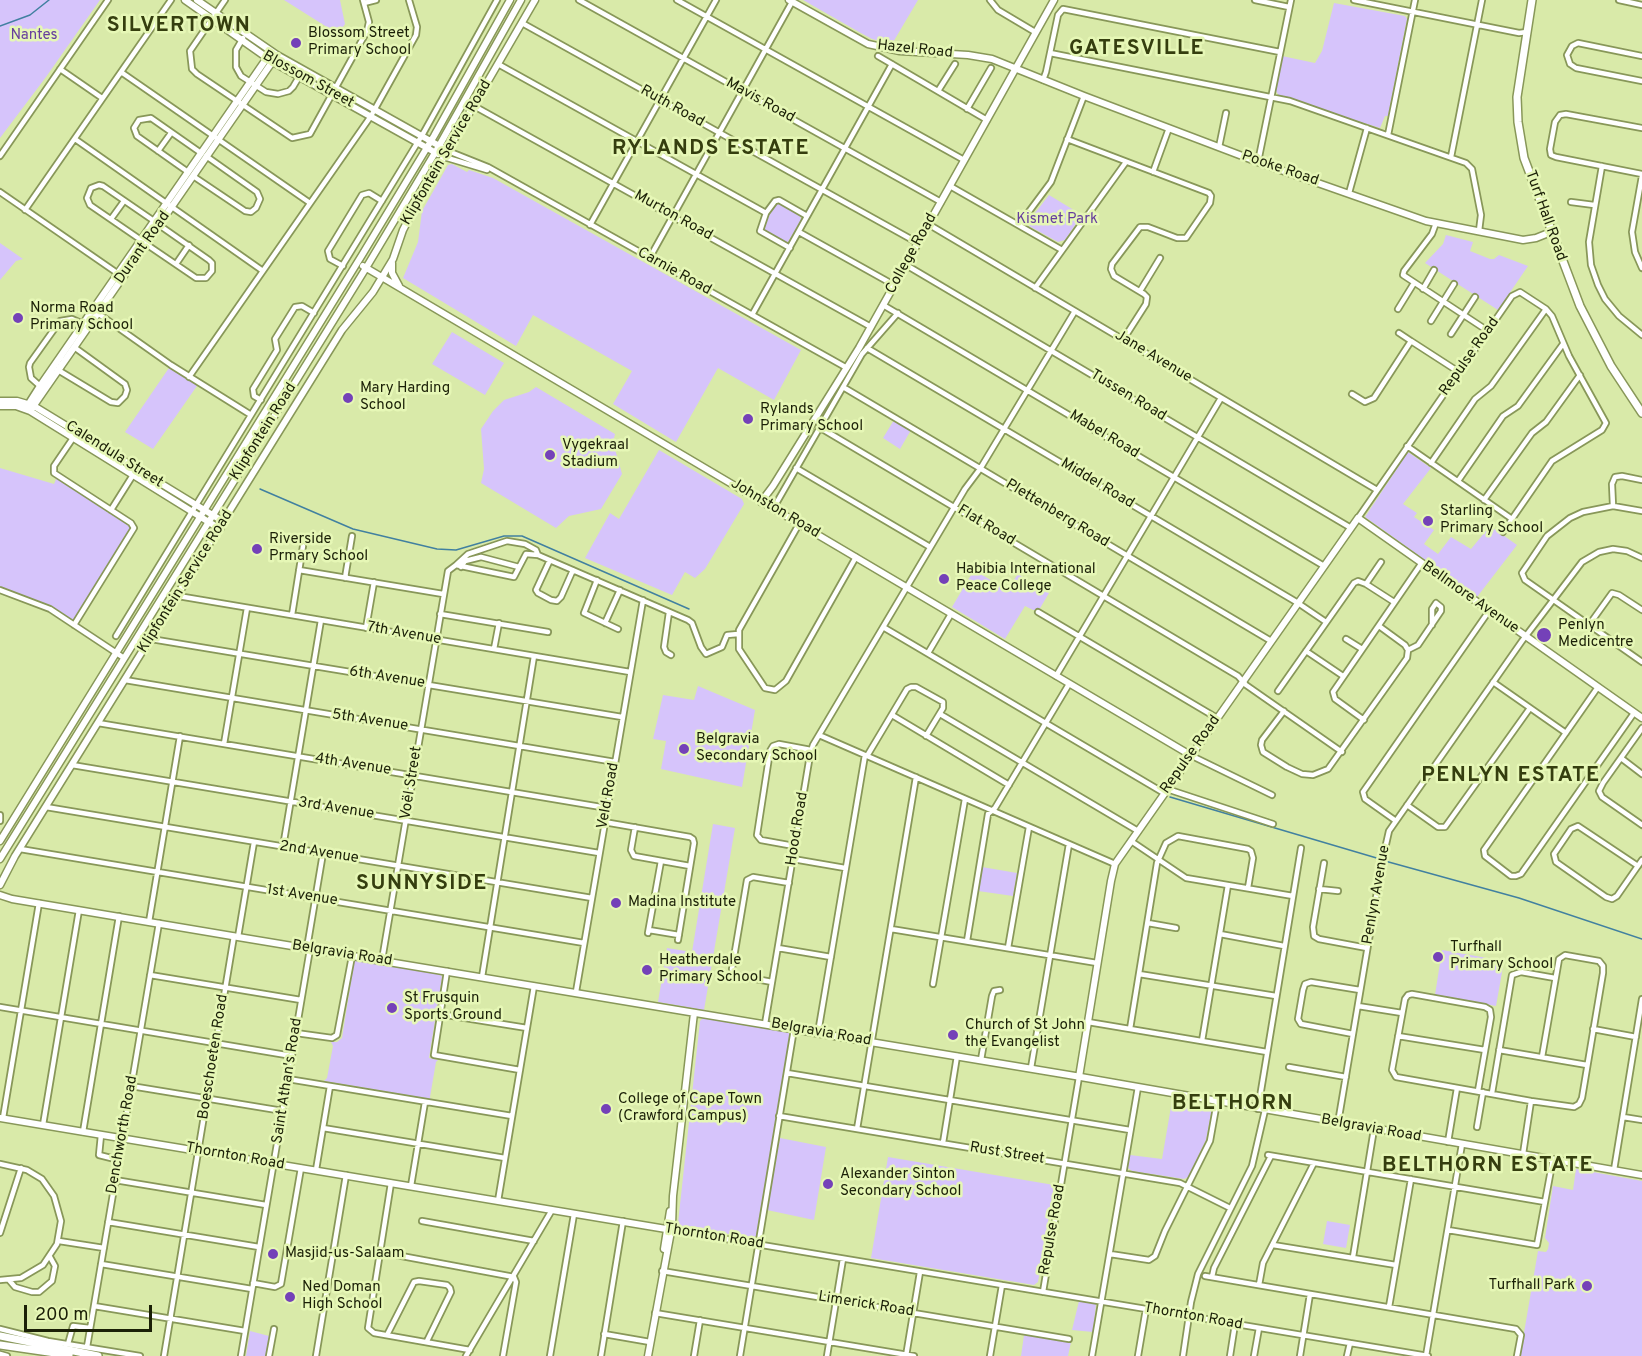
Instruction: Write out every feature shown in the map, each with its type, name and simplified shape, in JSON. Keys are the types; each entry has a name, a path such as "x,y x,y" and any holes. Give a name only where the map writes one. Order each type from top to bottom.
{"main road":[{"name":"Turf Hall Road","path":"1532,0 1519,84 1518,122 1524,158 1580,306 1600,349 1642,413"},
{"path":"0,1336 98,1356"},
{"path":"0,1345 81,1356"}],"street":[{"path":"0,156 108,0"},
{"path":"25,210 171,0"},
{"name":"Blossom Street","path":"185,0 246,34 272,57"},
{"name":"Blossom Street","path":"196,0 242,40 438,149"},
{"path":"225,0 190,51 192,69 239,104 292,138 310,134 369,27 364,1 376,0"},
{"path":"189,376 373,113 416,35 417,27 410,0"},
{"path":"116,636 382,201 497,0"},
{"name":"Klipfontein Road","path":"0,841 429,144 510,0"},
{"name":"Klipfontein Road","path":"0,859 366,268 438,149 521,0"},
{"name":"Klipfontein Service Road","path":"0,885 20,849 342,330 382,278 393,259 403,230 535,0"},
{"name":"Mavis Road","path":"579,0 941,202"},
{"path":"676,0 964,160"},
{"path":"590,225 716,0"},
{"path":"990,0 998,10 1035,32"},
{"name":"College Road","path":"761,502 847,368 884,305 1054,0"},
{"path":"1255,0 1289,7"},
{"path":"1258,162 1291,0"},
{"path":"1357,0 1519,33 1527,32"},
{"path":"1389,135 1415,0"},
{"path":"1451,158 1482,0"},
{"path":"1619,0 1642,5"},
{"path":"649,259 791,1"},
{"name":"Hazel Road","path":"791,1 852,36 878,47 900,51 980,56 1016,68"},
{"path":"1043,80 1058,15 1063,9 1280,52"},
{"name":"Ruth Road","path":"522,23 918,243"},
{"path":"246,34 236,50 235,61 239,73 253,84 266,92 283,93 293,87 301,73"},
{"path":"1642,56 1578,43 1572,46 1567,55 1570,64 1576,68 1642,81"},
{"path":"1050,53 1295,103 1466,163 1471,168 1481,215 1479,231"},
{"name":"Hazel Road","path":"878,56 987,120"},
{"name":"Durant Road","path":"30,407 40,386 74,347 95,311 272,57"},
{"path":"938,91 955,63"},
{"path":"498,64 766,213"},
{"path":"752,315 892,64"},
{"path":"944,67 950,71"},
{"path":"967,109 991,68"},
{"name":"Pooke Road","path":"1016,68 1258,162 1436,223 1528,240 1551,232"},
{"path":"60,69 102,98"},
{"path":"981,71 987,74"},
{"path":"121,72 310,203"},
{"path":"1019,225 1051,182 1084,96"},
{"name":"Murton Road","path":"474,106 871,327"},
{"path":"1219,147 1226,113"},
{"path":"1642,128 1566,114 1560,115 1555,123 1550,149 1551,155 1642,175 1632,232 1635,252 1642,268"},
{"path":"151,118 257,192 260,202 253,211 245,211 158,151 135,133 135,126 139,120 151,118"},
{"path":"1153,172 1169,128"},
{"path":"1349,193 1367,128"},
{"path":"158,151 171,133"},
{"path":"75,139 263,271"},
{"path":"1067,139 1209,193 1211,196 1210,203 1186,238 1177,238 1148,227 1140,227 1112,264 1111,269 1114,276 1147,297 1146,304 1123,340"},
{"name":"Carnie Road","path":"438,149 501,176 847,368"},
{"path":"1035,288 1126,162"},
{"path":"1602,166 1589,242 1591,265 1605,299 1619,316 1642,335"},
{"path":"103,186 189,245 212,263 212,271 208,277 196,278 111,219 88,202 91,188 103,186"},
{"path":"950,186 1062,250"},
{"path":"0,192 120,275"},
{"path":"342,266 327,255 333,242 362,195 369,193 382,201"},
{"path":"790,248 760,231 766,213 779,200 807,216"},
{"path":"111,219 124,201"},
{"path":"1571,202 1594,205"},
{"path":"1436,223 1432,234 1403,272 1404,277 1488,331"},
{"name":"Jane Avenue","path":"928,224 1377,490"},
{"path":"799,232 894,285"},
{"path":"176,264 189,245"},
{"path":"1140,291 1160,258"},
{"path":"393,259 392,273 401,288"},
{"name":"Johnston Road","path":"357,262 1192,756"},
{"name":"Tussen Road","path":"906,265 1351,528"},
{"path":"1423,289 1434,270"},
{"path":"1398,309 1414,283"},
{"path":"1431,321 1454,284"},
{"name":"Repulse Road","path":"1043,1292 1115,864 1512,296 1517,292 1521,293 1546,309"},
{"path":"1451,334 1475,297"},
{"name":"Mabel Road","path":"884,305 1324,566"},
{"path":"261,400 254,396 253,389 277,350 275,339 295,308 302,306 314,313"},
{"path":"1431,463 1474,399 1491,386 1546,309 1552,316 1563,344 1605,420 1605,427 1552,461 1503,532"},
{"path":"95,311 189,376 251,415"},
{"name":"Durant Road","path":"30,407 58,370 83,324 95,311"},
{"name":"Hood Road","path":"765,1024 811,750 954,507 980,469 1075,311"},
{"path":"777,502 867,348 898,313"},
{"path":"40,386 31,380 29,364 60,321 73,319 83,324"},
{"path":"1399,333 1459,372"},
{"path":"1353,394 1365,402 1374,398 1411,341"},
{"path":"1458,481 1506,413 1518,406 1563,344"},
{"path":"58,370 114,403 122,401 127,390 125,384 74,347"},
{"name":"Middel Road","path":"867,348 1298,603 1326,622"},
{"path":"277,350 288,356"},
{"path":"1484,500 1532,433 1543,425 1580,375"},
{"name":"Plettenberg Road","path":"843,387 1271,641"},
{"path":"1056,676 1221,398"},
{"name":"Calendula Street","path":"0,401 30,407 219,529"},
{"name":"Calendula Street","path":"0,406 30,407 73,438 224,522"},
{"name":"Flat Road","path":"819,428 1241,678 1342,752"},
{"path":"73,438 54,466 54,473 134,526 134,530 74,625"},
{"path":"1407,446 1512,519"},
{"path":"796,468 930,547"},
{"path":"111,510 133,475"},
{"path":"1613,506 1612,484 1615,477 1619,475 1642,480"},
{"path":"1642,511 1613,506 1583,512 1562,523 1547,536 1523,569 1522,576 1642,662"},
{"name":"Bellmore Avenue","path":"1358,518 1642,718"},
{"path":"799,524 738,634 739,650 762,686 775,690 784,683 856,557"},
{"path":"345,578 352,536"},
{"path":"458,566 468,554 507,541 518,542 532,548 537,551 538,555"},
{"path":"292,615 303,546"},
{"name":"Penlyn Avenue","path":"1338,1123 1386,838 1525,636 1578,567 1592,555 1612,549 1627,551 1642,558"},
{"path":"458,566 515,577 526,554 538,555 692,623 706,654 722,647 727,635 738,634"},
{"path":"458,566 465,561 481,557 519,567"},
{"path":"550,560 536,591 552,600 557,601 561,597 573,570"},
{"path":"1366,584 1381,562"},
{"path":"1364,720 1333,696 1333,691 1422,564"},
{"name":"Voël Street","path":"382,960 443,594 448,571 458,566"},
{"path":"299,570 443,594"},
{"path":"597,580 584,611 586,615 618,628"},
{"path":"1278,691 1354,583 1358,581 1366,584 1394,602"},
{"path":"366,628 374,582"},
{"path":"0,590 45,606 124,658"},
{"path":"605,623 620,590"},
{"path":"1589,625 1612,593 1642,610"},
{"name":"7th Avenue","path":"178,596 630,672"},
{"name":"Veld Road","path":"576,992 643,600"},
{"path":"224,744 247,608"},
{"path":"1396,821 1365,799 1363,792 1489,611"},
{"path":"669,612 663,647 671,655"},
{"path":"1038,612 1216,718"},
{"path":"440,614 549,632"},
{"path":"928,653 951,614"},
{"path":"283,847 321,620"},
{"path":"494,649 499,623"},
{"path":"1408,650 1417,646 1432,625"},
{"path":"1284,711 1262,740 1263,752 1302,774 1314,775 1332,767 1407,660 1408,650 1379,626"},
{"path":"883,627 1166,791 1273,824"},
{"name":"6th Avenue","path":"151,639 622,717"},
{"path":"1346,639 1362,649"},
{"path":"1306,651 1343,676"},
{"path":"482,977 534,656"},
{"name":"5th Avenue","path":"125,680 615,762"},
{"path":"1493,682 1566,733"},
{"path":"967,941 988,814 1009,785 1069,684"},
{"path":"818,1033 866,755 907,689 911,687 943,701 944,706 926,736"},
{"path":"1598,687 1484,850 1485,855 1511,876 1521,874 1634,712"},
{"path":"1407,805 1438,826 1445,827 1530,708"},
{"path":"940,714 1138,831"},
{"path":"892,716 1009,785"},
{"name":"4th Avenue","path":"98,723 607,808"},
{"path":"1642,728 1600,786 1599,793 1642,825"},
{"path":"819,735 1115,864"},
{"path":"149,922 180,736"},
{"path":"794,846 761,840 757,835 770,751 773,746 779,744 811,750"},
{"path":"1192,756 1272,795"},
{"path":"1620,759 1642,774"},
{"name":"3rd Avenue","path":"72,765 599,853"},
{"path":"858,1129 916,777"},
{"path":"933,984 964,799"},
{"name":"2nd Avenue","path":"46,807 592,898"},
{"path":"0,815 0,821"},
{"path":"604,822 692,838 694,843 679,938 648,932 661,861"},
{"path":"1638,866 1580,827 1575,826 1555,852 1555,861 1611,899 1616,897 1638,866 1642,860"},
{"path":"1008,948 1029,827"},
{"path":"635,828 632,854 690,866"},
{"path":"1130,1029 1158,859 1166,843 1178,836 1251,851 1253,855 1248,888"},
{"path":"1131,841 1186,878 1293,896"},
{"name":"Boeschoeten Road","path":"164,1356 225,987 254,842"},
{"path":"1031,1068 1069,844"},
{"path":"1183,1356 1198,1274 1254,1159 1267,1052 1301,848"},
{"name":"1st Avenue","path":"20,849 584,943"},
{"name":"Saint Athan's Road","path":"241,1356 296,1033 323,853"},
{"path":"793,859 846,868"},
{"path":"1324,863 1313,927 1314,936 1319,939 1368,948"},
{"path":"772,982 735,975 732,969 747,880 753,877 789,883"},
{"path":"1202,1041 1228,885"},
{"path":"1319,889 1338,891"},
{"name":"Belgravia Road","path":"0,895 149,922 1031,1068 1642,1175"},
{"path":"2,1118 39,903"},
{"path":"43,1125 79,910"},
{"path":"83,1131 119,916"},
{"name":"Denchworth Road","path":"87,1347 159,923"},
{"path":"1148,923 1176,928"},
{"path":"891,929 1097,963"},
{"path":"1220,934 1284,946"},
{"path":"778,948 831,957"},
{"path":"296,1033 326,1038 336,1037 340,1030 352,956"},
{"path":"1477,1127 1480,1092 1485,1050 1491,1017 1490,1010 1485,1007 1407,995 1392,1070 1396,1077 1457,1088 1480,1092 1492,1094 1531,1101 1569,1107 1578,1105 1582,1098 1603,966 1599,961 1563,956 1558,962 1542,1057"},
{"path":"447,971 434,1055 520,1070"},
{"path":"1492,1094 1512,975 1521,972 1555,978"},
{"path":"1139,974 1276,996"},
{"path":"150,975 301,1000"},
{"path":"1353,1034 1301,1024 1298,1019 1305,984 1311,982 1360,990"},
{"path":"498,1201 534,986"},
{"path":"981,1060 992,996 994,992 1000,990"},
{"path":"1614,1170 1642,999"},
{"path":"1358,1006 1402,1013"},
{"path":"0,1007 292,1056"},
{"path":"648,1356 670,1230 694,1012"},
{"path":"440,1014 527,1028"},
{"path":"1088,1022 1267,1052"},
{"path":"740,1356 794,1029"},
{"path":"1593,1029 1636,1037"},
{"path":"1398,1036 1485,1050"},
{"path":"1499,1050 1587,1065"},
{"path":"942,1143 957,1056"},
{"path":"1289,1067 1346,1077"},
{"path":"787,1072 1130,1130"},
{"path":"288,1079 513,1116"},
{"path":"131,1086 283,1111"},
{"path":"316,1170 330,1086"},
{"path":"1092,1356 1138,1087"},
{"path":"1448,1142 1457,1088"},
{"path":"1110,1254 1153,1258 1210,1141 1217,1101"},
{"path":"1523,1154 1531,1101"},
{"path":"411,1186 425,1102"},
{"name":"Rust Street","path":"779,1116 1188,1185 1230,1208"},
{"path":"1623,1117 1642,1120"},
{"name":"Thornton Road","path":"2,1118 1304,1335 1396,1353 1427,1356"},
{"path":"323,1128 505,1158"},
{"path":"1353,1257 1374,1129"},
{"path":"101,1135 99,1155 119,1160"},
{"path":"1427,1356 1462,1144"},
{"path":"1212,1277 1214,1268 1270,1156 1545,1202"},
{"path":"1448,1230 1537,1245 1553,1159"},
{"path":"1259,1285 1263,1263 1314,1163"},
{"path":"0,1164 21,1168 42,1179 54,1196 61,1221 59,1241 50,1257 39,1268 30,1274 0,1280"},
{"path":"0,1233 21,1168"},
{"path":"101,1264 177,1276 275,1287 281,1284 301,1168"},
{"path":"316,1356 346,1175"},
{"path":"1389,1307 1411,1179"},
{"path":"115,1180 266,1205"},
{"path":"391,1183 368,1323 369,1330 374,1333 470,1350"},
{"path":"466,1356 552,1210"},
{"path":"550,1356 574,1214"},
{"path":"422,1221 534,1241"},
{"path":"601,1356 623,1221"},
{"path":"108,1222 259,1247"},
{"path":"59,1241 104,1248"},
{"path":"1273,1245 1396,1265"},
{"path":"380,1252 513,1276"},
{"path":"9,1280 15,1287 39,1292 49,1286 52,1281 55,1266 50,1257"},
{"path":"827,1356 843,1259"},
{"name":"Limerick Road","path":"662,1271 1069,1339"},
{"path":"906,1355 920,1272"},
{"path":"503,1356 516,1282 513,1276"},
{"path":"1205,1276 1516,1329 1521,1335 1517,1356"},
{"path":"387,1335 416,1281 447,1285 451,1292 427,1341"},
{"path":"990,1356 1002,1285"},
{"path":"1300,1356 1310,1294"},
{"path":"94,1306 245,1331"},
{"path":"1138,1356 1146,1309"},
{"path":"656,1312 914,1356"},
{"path":"694,1356 700,1320"},
{"path":"1230,1356 1235,1324"},
{"path":"68,1344 73,1326 90,1328"},
{"path":"1254,1356 1259,1328"},
{"path":"0,1329 68,1344 140,1356"},
{"path":"269,1356 274,1329"},
{"path":"604,1334 650,1342"},
{"path":"1347,1356 1350,1343"},
{"path":"0,1354 7,1356"}],"green space":[{"name":"Nantes","path":"0,0 100,0 0,138"},
{"path":"284,0 340,0 345,24 338,34"},
{"path":"803,0 918,0 892,44 872,39"},
{"path":"1334,3 1405,16 1407,19 1388,116 1385,116 1380,128 1280,97 1275,90 1282,56 1315,63 1322,51"},
{"path":"452,164 467,172 469,170 493,178 801,350 774,400 718,368 676,442 613,404 632,371 533,315 516,346 403,278 418,242 422,211 448,165"},
{"name":"Kismet Park","path":"1049,195 1082,215 1065,240 1058,242 1029,226 1028,222"},
{"path":"780,203 800,214 801,220 788,242 764,231 763,226 775,205"},
{"path":"1446,235 1473,242 1470,251 1490,259 1499,255 1528,266 1498,310 1425,263 1443,244"},
{"path":"0,243 23,259 16,261 0,280"},
{"path":"452,332 504,363 485,395 432,364"},
{"path":"171,365 199,383 153,449 125,432"},
{"name":"Vygekraal Stadium","path":"536,387 615,434 613,442 622,474 601,509 569,516 556,528 481,483 484,469 481,429 504,400 529,392"},
{"path":"894,420 911,430 900,449 883,438"},
{"path":"659,450 742,499 744,504 705,569 695,578 685,572 672,595 585,558 610,513 619,519"},
{"name":"Starling Primary School","path":"1408,452 1431,468 1403,504 1417,513 1414,517 1434,530 1424,544 1438,554 1451,537 1471,549 1490,526 1517,545 1477,597 1365,517"},
{"path":"0,468 54,484 57,477 134,526 74,625 50,609 0,590"},
{"path":"974,570 1007,590 1018,574 1049,593 1039,610 1025,606 1005,639 952,607"},
{"path":"698,686 755,710 742,787 661,769 666,741 653,739 663,695 694,700"},
{"path":"713,824 735,828 704,1010 658,1002 667,948 692,952"},
{"path":"982,867 1017,873 1013,896 978,891"},
{"path":"1442,950 1504,961 1496,1006 1435,995"},
{"name":"St Frusquin Sports Ground","path":"357,960 440,974 442,977 429,1058 438,1060 431,1099 324,1081 327,1078 333,1046 331,1042 337,1042 342,1038 354,962"},
{"path":"703,1018 788,1032 790,1035 756,1236 753,1238 680,1226 678,1223 700,1021"},
{"path":"1172,1101 1212,1108 1206,1140 1188,1177 1184,1179 1132,1171 1128,1168 1130,1155 1162,1159"},
{"path":"780,1138 826,1147 814,1220 767,1210"},
{"path":"888,1157 1054,1185 1038,1282 1034,1285 871,1258"},
{"name":"Turfhall Park","path":"1576,1169 1642,1181 1642,1356 1520,1356 1538,1251 1546,1252 1548,1249 1549,1243 1545,1238 1553,1186 1573,1190"},
{"path":"1327,1221 1350,1225 1346,1248 1323,1244"},
{"path":"1079,1301 1096,1304 1093,1332 1072,1330"},
{"path":"250,1331 269,1336 266,1356 246,1356"},
{"path":"1024,1335 1071,1342 1068,1356 1021,1356"}],"waterway":[{"path":"0,26 30,15 49,0"},
{"path":"260,489 353,529 437,549 456,550 504,536 522,536 689,609"},
{"path":"1170,797 1380,859"},
{"path":"1385,861 1519,898 1642,939"}],"place":[{"name":"Blossom Street Primary School","path":"296,43"},
{"name":"Norma Road Primary School","path":"18,318"},
{"name":"Mary Harding School","path":"348,398"},
{"name":"Rylands Primary School","path":"748,419"},
{"name":"Vygekraal Stadium","path":"550,455"},
{"name":"Starling Primary School","path":"1428,521"},
{"name":"Riverside Prmary School","path":"257,549"},
{"name":"Habibia International Peace College","path":"944,579"},
{"name":"Penlyn Medicentre","path":"1544,635"},
{"name":"Belgravia Secondary School","path":"684,749"},
{"name":"Madina Institute","path":"616,903"},
{"name":"Turfhall Primary School","path":"1438,957"},
{"name":"Heatherdale Primary School","path":"647,970"},
{"name":"St Frusquin Sports Ground","path":"392,1008"},
{"name":"Church of St John the Evangelist","path":"953,1035"},
{"name":"College of Cape Town (Crawford Campus)","path":"606,1109"},
{"name":"Alexander Sinton Secondary School","path":"828,1184"},
{"name":"Masjid-us-Salaam","path":"273,1254"},
{"name":"Turfhall Park","path":"1587,1286"},
{"name":"Ned Doman High School","path":"290,1297"}],"district":[{"name":"SILVERTOWN","path":"179,27"},
{"name":"GATESVILLE","path":"1137,50"},
{"name":"RYLANDS ESTATE","path":"711,150"},
{"name":"PENLYN ESTATE","path":"1511,777"},
{"name":"SUNNYSIDE","path":"422,885"},
{"name":"BELTHORN","path":"1233,1105"},
{"name":"BELTHORN ESTATE","path":"1488,1167"}]}
